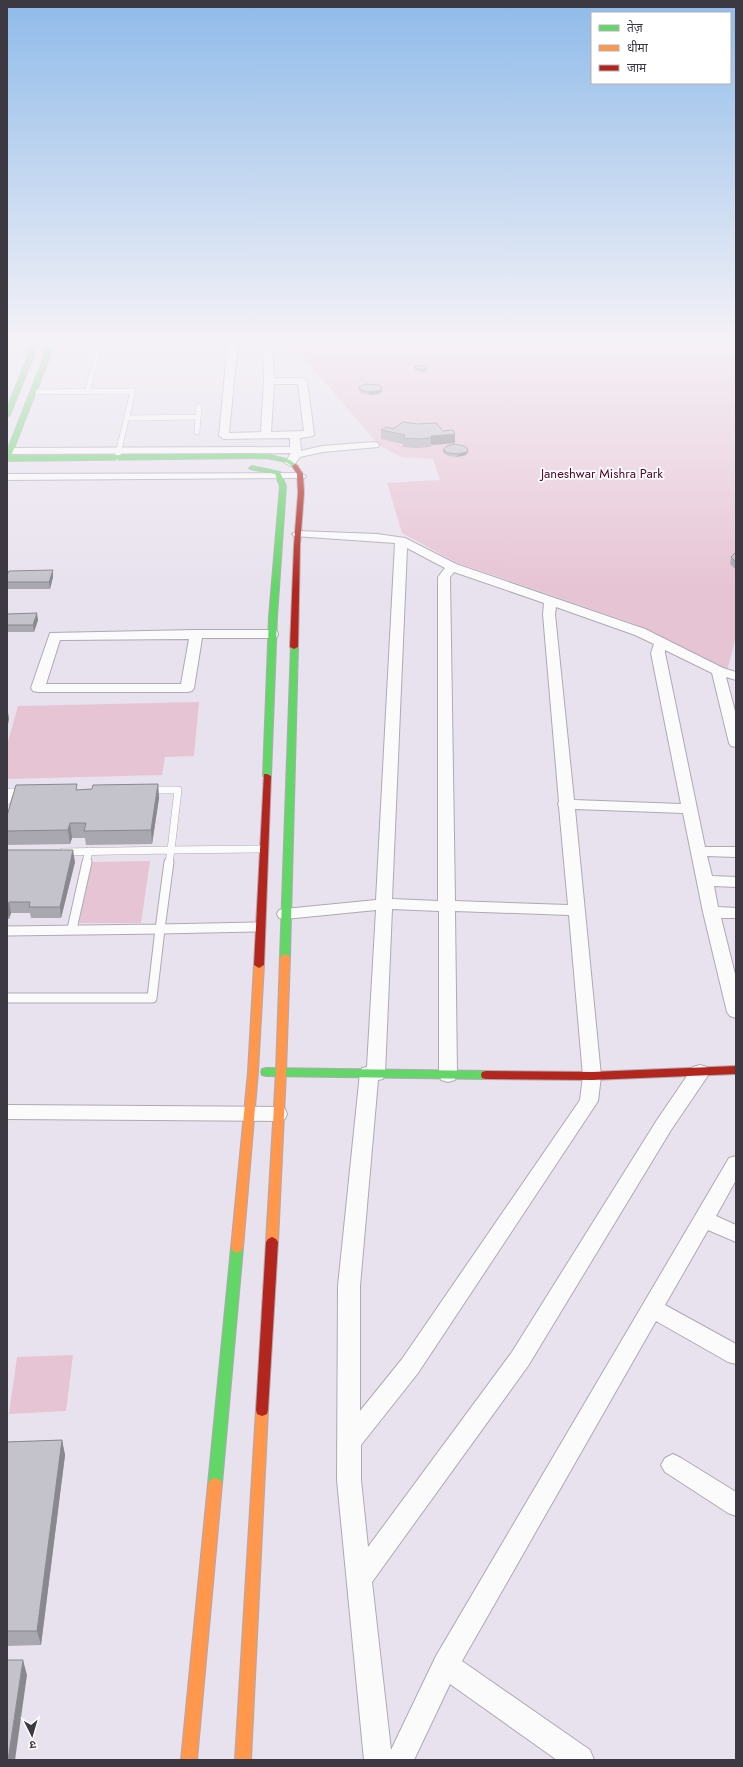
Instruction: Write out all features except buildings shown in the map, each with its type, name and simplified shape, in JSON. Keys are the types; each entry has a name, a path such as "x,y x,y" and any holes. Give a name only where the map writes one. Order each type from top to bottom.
{"street":[{"path":"21,423 8,456 118,454 294,456 322,449 374,445"},
{"path":"225,423 224,436 309,434 308,423"},
{"path":"266,423 266,436"},
{"path":"243,1760 280,1072 298,534 302,481 294,456 295,435"},
{"path":"279,474 294,456"},
{"path":"7,468 258,468 279,474"},
{"path":"189,1760 253,1072 261,927 272,634 283,486 279,474"},
{"path":"7,477 279,474 301,476"},
{"path":"298,534 377,536 401,540 452,567 640,632 661,644 718,671 736,676"},
{"path":"378,1760 349,1480 349,1286 373,1074 384,904 401,540"},
{"path":"448,1075 444,577 452,567"},
{"path":"349,1442 410,1366 589,1100 592,1076 577,910 565,804 549,614 551,601"},
{"path":"196,634 187,688 38,688 55,636 196,634 272,634"},
{"path":"661,644 658,653 698,851 711,912 736,1012"},
{"path":"718,671 736,740"},
{"path":"565,804 690,809"},
{"path":"698,851 736,852"},
{"path":"705,881 736,882"},
{"path":"285,914 384,904 577,910"},
{"path":"711,912 736,913"},
{"path":"253,1072 592,1076 736,1071"},
{"path":"359,1580 520,1359 664,1125 700,1072"},
{"path":"7,1112 278,1114"},
{"path":"400,1760 446,1665 736,1163"},
{"path":"704,1219 736,1234"},
{"path":"652,1309 736,1355"},
{"path":"673,1465 736,1505"},
{"path":"446,1665 580,1760"}],"lane":[{"path":"118,454 126,423"},
{"path":"197,432 198,423"},
{"path":"7,998 152,998 178,790 140,790"},
{"path":"7,801 10,792 33,791"},
{"path":"52,852 263,849"},
{"path":"72,929 88,851"},
{"path":"7,931 261,927"}],"green space":[{"name":"Janeshwar Mishra Park","path":"360,423 736,423 736,637 727,671 640,626 455,562 402,533 387,483 440,480 433,459 402,457 380,446"},
{"path":"199,702 194,756 165,757 162,775 7,779 7,745 18,706"},
{"path":"150,861 141,923 79,923 91,862"},
{"path":"73,1355 66,1411 9,1414 17,1357"}],"traffic: fast":[{"path":"7,459 21,423"},
{"path":"7,458 266,456 288,461 295,466"},
{"path":"252,468 278,473 283,486 273,617 267,776"},
{"path":"285,957 294,647"},
{"path":"266,1072 486,1075"},
{"path":"215,1484 237,1248"}],"traffic: slow":[{"path":"272,1242 281,1072 285,957"},
{"path":"237,1248 253,1072 259,965"},
{"path":"243,1760 262,1410"},
{"path":"189,1760 215,1484"}],"traffic: jam":[{"path":"294,647 297,545 301,493 300,474 295,466"},
{"path":"259,965 267,776"},
{"path":"486,1075 592,1076 736,1070"},
{"path":"262,1410 272,1242"}]}
